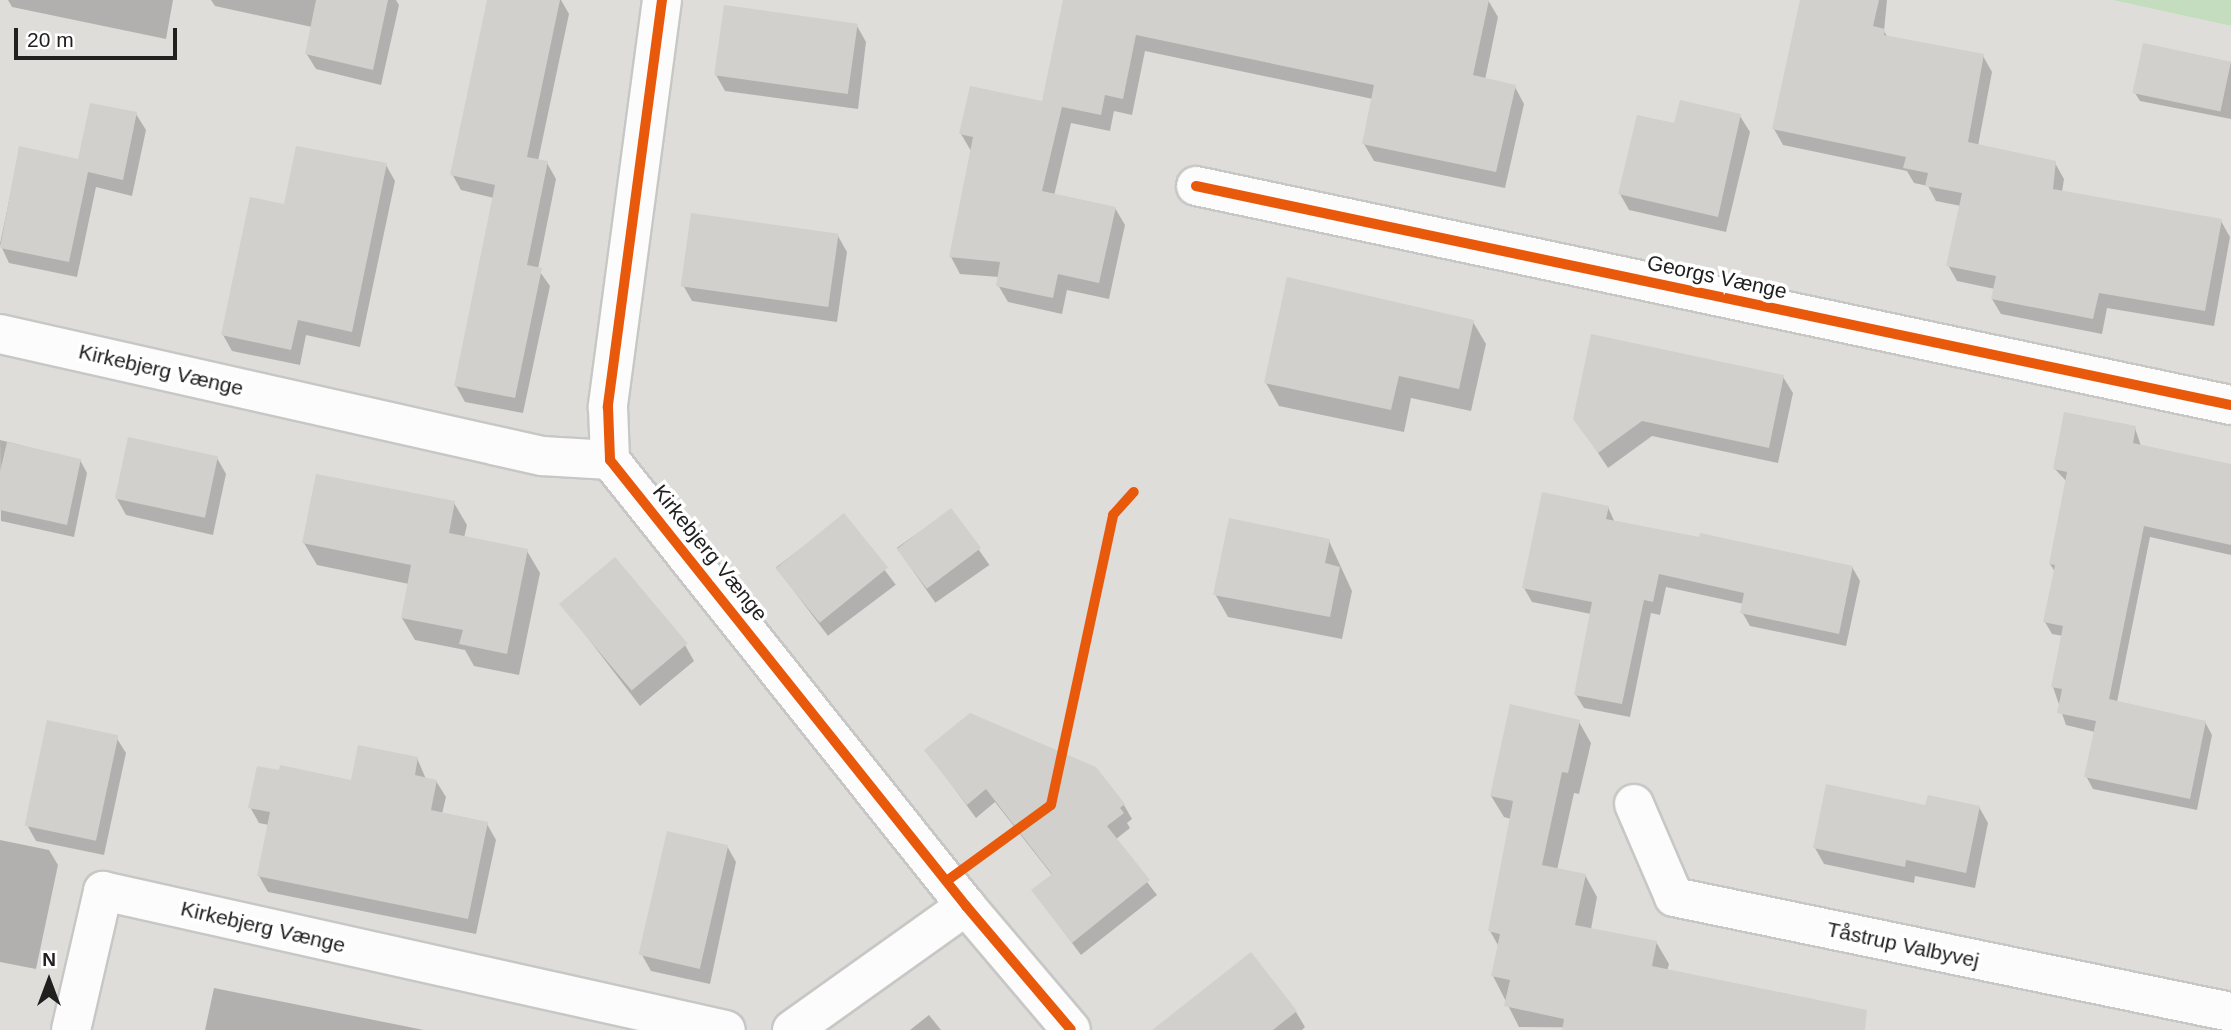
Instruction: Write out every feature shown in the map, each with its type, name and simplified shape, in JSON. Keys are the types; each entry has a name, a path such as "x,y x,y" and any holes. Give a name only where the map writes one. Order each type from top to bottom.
{"street":[{"path":"610,460 608,407 662,0"},
{"name":"Georgs Vænge","path":"1196,186 2231,405"},
{"name":"Kirkebjerg Vænge","path":"0,334 542,456 610,460 966,906 1071,1030"},
{"name":"Tåstrup Valbyvej","path":"1634,804 1674,897 2231,1012"},
{"name":"Kirkebjerg Vænge","path":"71,1030 103,891 726,1030"},
{"path":"792,1030 966,906"}],"shaded area":[{"path":"0,0 2112,0 2231,26 2231,1030 0,1030"}],"green space":[{"path":"2112,0 2231,0 2231,26"}],"building":[{"path":"316,0 388,0 373,70 305,54"},
{"path":"487,0 560,0 527,157 548,161 527,265 542,268 515,398 454,386 495,185 450,175"},
{"path":"1063,0 1489,0 1473,75 1516,85 1496,172 1362,144 1374,85 1136,35 1123,99 1105,95 1101,115 1062,107 1042,191 1116,207 1099,283 1058,274 1053,298 996,286 1000,262 949,257 973,137 959,134 970,86 1042,101"},
{"path":"1800,0 1879,0 1873,26 1885,29 1884,35 1984,54 1968,142 2056,161 2053,189 2222,219 2205,311 2099,293 2093,319 1991,299 1996,276 1946,266 1962,193 1925,186 1928,173 1903,168 1906,157 1772,129"},
{"path":"724,5 858,24 848,94 714,75"},
{"path":"2143,43 2231,62 2220,112 2132,93"},
{"path":"1680,100 1741,114 1718,217 1618,194 1637,115 1674,123"},
{"path":"90,103 137,112 123,180 88,172 69,262 0,248 19,146 78,159"},
{"path":"296,146 387,163 352,332 298,320 291,350 221,335 250,197 284,204"},
{"path":"691,213 839,234 828,307 681,286"},
{"path":"1287,277 1474,320 1459,389 1399,376 1391,410 1264,383"},
{"path":"1591,334 1784,375 1769,448 1642,421 1598,453 1573,419"},
{"path":"2064,412 2136,426 2133,443 2231,464 2231,545 2144,526 2109,699 2206,721 2190,799 2084,777 2096,721 2057,713 2062,689 2051,687 2063,626 2043,622 2055,565 2049,564 2067,472 2053,469"},
{"path":"128,437 218,456 205,518 115,499"},
{"path":"7,442 81,459 67,525 0,510 0,472"},
{"path":"316,474 455,501 449,533 528,549 507,654 459,644 463,630 401,618 411,565 302,543"},
{"path":"1542,492 1609,506 1606,519 1699,537 1700,533 1853,566 1839,634 1740,613 1744,593 1659,574 1653,602 1644,600 1622,704 1574,695 1592,602 1522,588"},
{"path":"951,508 981,548 927,589 897,549"},
{"path":"844,513 888,567 820,623 776,568"},
{"path":"1229,518 1330,539 1325,563 1340,567 1330,617 1213,595"},
{"path":"615,557 688,644 632,690 559,604"},
{"path":"1510,704 1580,720 1568,773 1562,772 1542,865 1586,874 1575,925 1657,941 1652,966 1867,1010 1865,1030 1562,1030 1564,1019 1504,1006 1510,980 1491,976 1500,934 1488,931 1513,801 1490,796"},
{"path":"970,713 1096,767 1125,804 1120,808 1124,813 1107,826 1150,880 1072,943 1031,890 1052,874 986,789 967,805 924,750"},
{"path":"47,720 118,735 96,841 25,826"},
{"path":"358,745 418,757 415,775 437,780 431,810 488,822 468,919 257,876 270,812 248,808 257,766 279,770 280,765 351,780"},
{"path":"1826,784 1925,805 1928,795 1980,806 1966,873 1906,860 1905,867 1813,848"},
{"path":"667,831 728,845 700,969 638,955"},
{"path":"1251,952 1297,1011 1273,1030 1152,1030"}],"cycle path":[{"path":"662,0 608,407 610,460 966,906 1071,1030"},
{"path":"1196,186 2231,405"},
{"path":"948,880 1051,805 1113,515 1134,492"}]}
